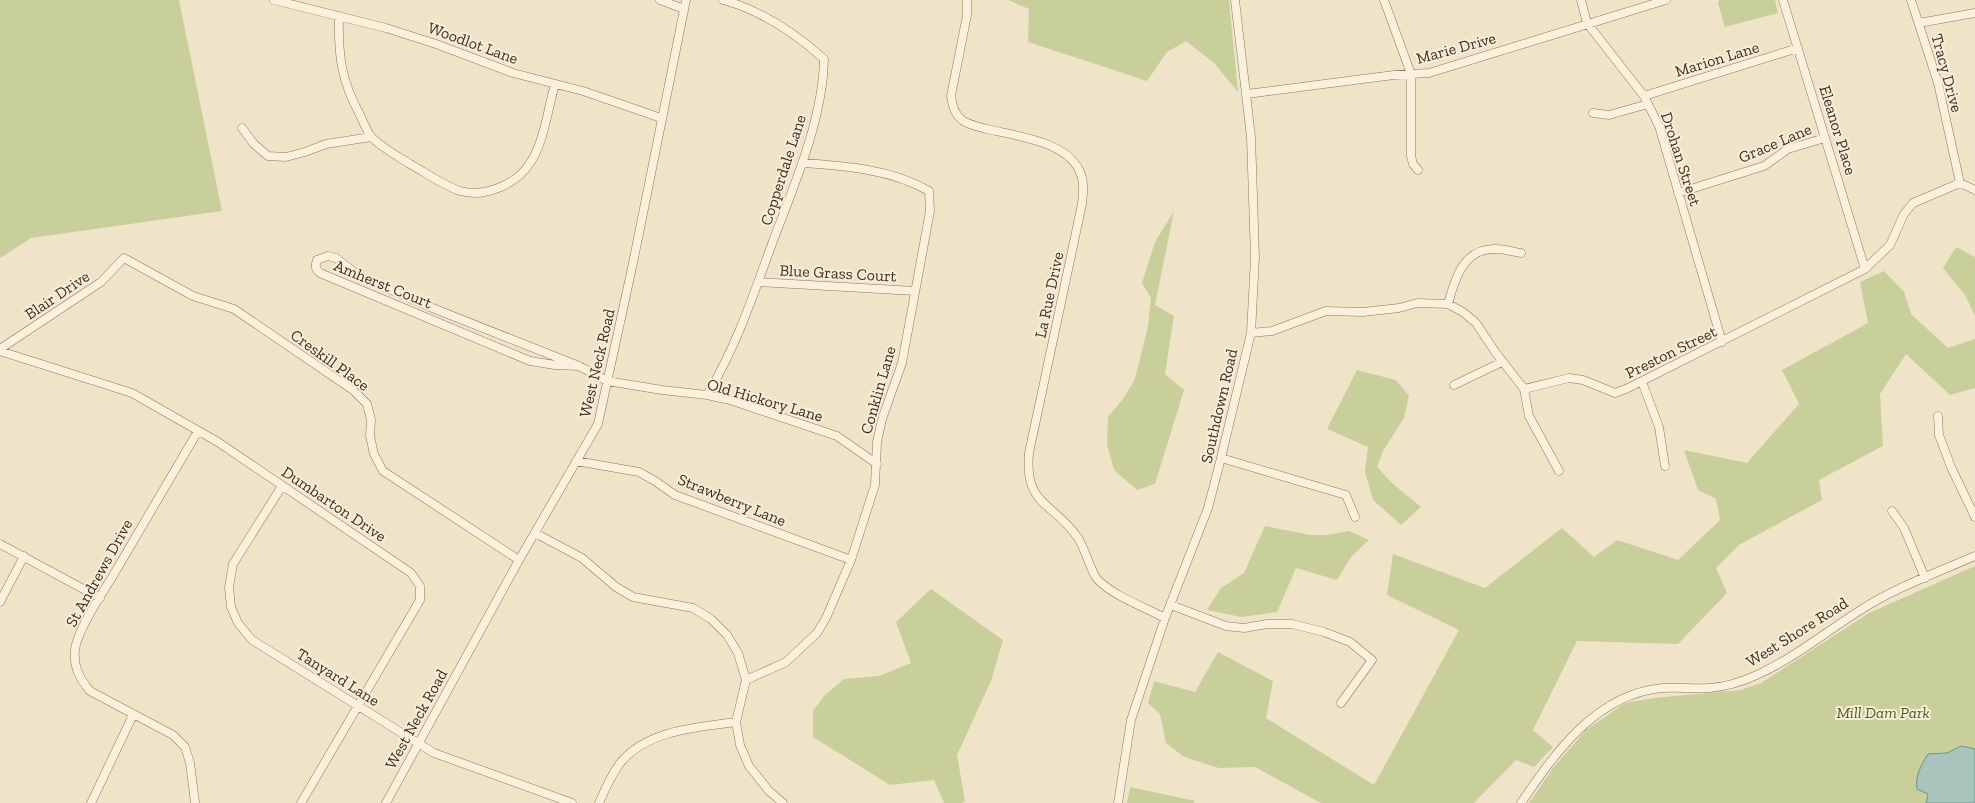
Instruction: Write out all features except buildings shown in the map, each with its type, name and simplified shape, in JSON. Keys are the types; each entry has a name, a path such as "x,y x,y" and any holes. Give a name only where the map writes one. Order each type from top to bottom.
{"street":[{"name":"Woodlot Lane","path":"274,0 386,28 436,44 513,73 583,90 661,118"},
{"path":"660,0 684,9"},
{"name":"West Neck Road","path":"386,803 519,560 598,424 633,263 686,0"},
{"name":"Copperdale Lane","path":"707,395 727,358 758,282 802,163 824,77 824,59 806,43 753,10 723,0"},
{"name":"La Rue Drive","path":"967,0 967,15 951,96 952,108 960,120 973,125 1052,146 1068,156 1079,170 1083,184 1082,204 1029,452 1027,471 1031,487 1041,501 1079,539 1096,578 1108,588 1165,618"},
{"name":"Southdown Road","path":"1118,803 1131,720 1165,618 1208,508 1250,334 1254,296 1255,257 1251,137 1235,0"},
{"path":"1384,0 1411,74 1411,156 1413,164 1418,170"},
{"name":"Drohan Street","path":"1581,0 1587,23 1644,96 1659,126 1722,342"},
{"name":"Marie Drive","path":"1247,94 1429,73 1666,0"},
{"name":"Eleanor Place","path":"1783,0 1865,269"},
{"name":"Tracy Drive","path":"1911,0 1938,83 1960,183"},
{"path":"1919,23 1975,13"},
{"path":"340,16 338,47 341,71 349,96 371,137 398,157 461,191 482,192 500,188 518,178 530,164 538,149 555,84"},
{"name":"Marion Lane","path":"1644,96 1798,48"},
{"path":"1593,113 1609,115 1648,104"},
{"path":"242,128 254,144 268,156 286,157 326,144 371,137"},
{"name":"Grace Lane","path":"1678,193 1764,166 1788,149 1825,138"},
{"name":"Conklin Lane","path":"746,680 786,662 817,633 826,618 850,560 875,486 877,442 882,419 902,364 930,212 929,191 910,180 854,167 802,163"},
{"path":"1960,183 1975,190"},
{"name":"Preston Street","path":"1524,389 1569,378 1583,380 1614,393 1626,390 1865,269 1890,245 1904,214 1913,203 1960,183"},
{"path":"1448,304 1454,280 1465,262 1480,251 1497,249 1520,254"},
{"name":"Amherst Court","path":"579,366 530,361 326,276 317,270 317,260 324,257 336,258 359,276 430,307 579,366 607,382"},
{"name":"Blair Drive","path":"0,350 101,282 124,258"},
{"name":"Creskill Place","path":"124,258 193,296 234,309 353,390 367,404 371,420 370,436 374,454 383,471 519,560"},
{"name":"Blue Grass Court","path":"758,282 915,291"},
{"path":"1250,334 1272,331 1326,311 1372,311 1400,308 1417,303 1448,304 1463,312 1476,323 1502,362 1524,389 1529,416 1559,471"},
{"name":"Dumbarton Drive","path":"0,350 132,392 218,442 411,573 420,586 420,600 301,803"},
{"path":"1454,385 1502,362"},
{"name":"Old Hickory Lane","path":"607,382 707,395 767,412 837,436 876,464"},
{"path":"1642,382 1659,427 1666,466"},
{"path":"1938,416 1939,435 1951,467 1975,517"},
{"name":"St Andrews Drive","path":"195,803 190,763 185,747 173,735 90,691 81,680 75,668 75,650 79,636 100,598 198,431"},
{"path":"1221,458 1346,496 1355,518"},
{"name":"Strawberry Lane","path":"576,461 639,472 675,495 850,560"},
{"name":"Tanyard Lane","path":"282,486 233,564 229,587 231,607 238,623 252,640 434,753 550,800 572,803"},
{"path":"1892,511 1904,528 1925,578"},
{"path":"535,533 582,558 616,587 633,597 649,602 692,608 711,619 727,635 738,653 746,680 736,722 740,745 749,766 769,791 783,803"},
{"path":"0,544 100,598"},
{"path":"0,602 24,556"},
{"name":"West Shore Road","path":"1520,803 1566,744 1589,720 1606,708 1631,696 1647,691 1663,688 1709,688 1750,678 1782,662 1866,606 1975,556"},
{"path":"1171,605 1226,626 1244,628 1267,624 1292,624 1324,632 1350,642 1372,660 1341,703"},
{"path":"91,803 133,715"},
{"path":"599,803 610,779 622,761 639,746 650,740 670,734 736,722"}],"green space":[{"path":"0,0 179,0 222,211 31,238 0,258"},
{"path":"1008,0 1229,0 1238,92 1214,63 1186,41 1167,52 1147,81 1028,42 1029,9"},
{"path":"1719,0 1775,0 1778,13 1725,27 1718,3"},
{"path":"1174,211 1155,305 1174,316 1165,374 1184,390 1155,484 1137,490 1114,470 1107,445 1108,417 1123,399 1135,379 1148,326 1151,298 1142,283 1155,242"},
{"path":"1956,247 1975,257 1975,316 1965,295 1943,268"},
{"path":"1884,271 1904,292 1911,314 1948,348 1975,339 1975,388 1950,395 1906,354 1880,394 1883,446 1819,480 1822,500 1739,545 1716,568 1727,593 1678,644 1577,641 1533,730 1553,747 1534,767 1516,760 1474,803 1321,803 1255,767 1219,768 1184,757 1166,743 1160,714 1148,703 1154,681 1195,692 1218,652 1273,681 1266,718 1374,785 1459,630 1387,595 1393,554 1485,588 1562,528 1594,557 1617,540 1678,560 1720,520 1716,499 1698,490 1684,450 1747,463 1799,404 1782,370 1868,323 1860,282"},
{"path":"1357,370 1396,380 1409,396 1404,418 1383,451 1377,467 1392,483 1421,507 1401,525 1373,500 1365,472 1368,447 1327,429"},
{"path":"1265,526 1311,535 1327,535 1349,531 1369,540 1351,557 1337,580 1296,568 1277,612 1241,617 1207,610 1221,588 1244,573"},
{"name":"Mill Dam Park","path":"1975,566 1975,803 1529,803 1553,768 1586,730 1625,703 1654,698 1740,690 1761,683 1869,613"},
{"path":"931,589 1003,640 991,681 957,755 965,801 962,803 944,803 934,780 890,785 813,737 813,711 824,696 844,679 879,676 911,663 896,622"},
{"path":"1130,787 1195,801 1194,803 1127,803"}],"water":[{"path":"1961,746 1975,749 1975,803 1926,803 1928,794 1917,789 1919,771 1925,758 1928,754 1947,753"}]}
